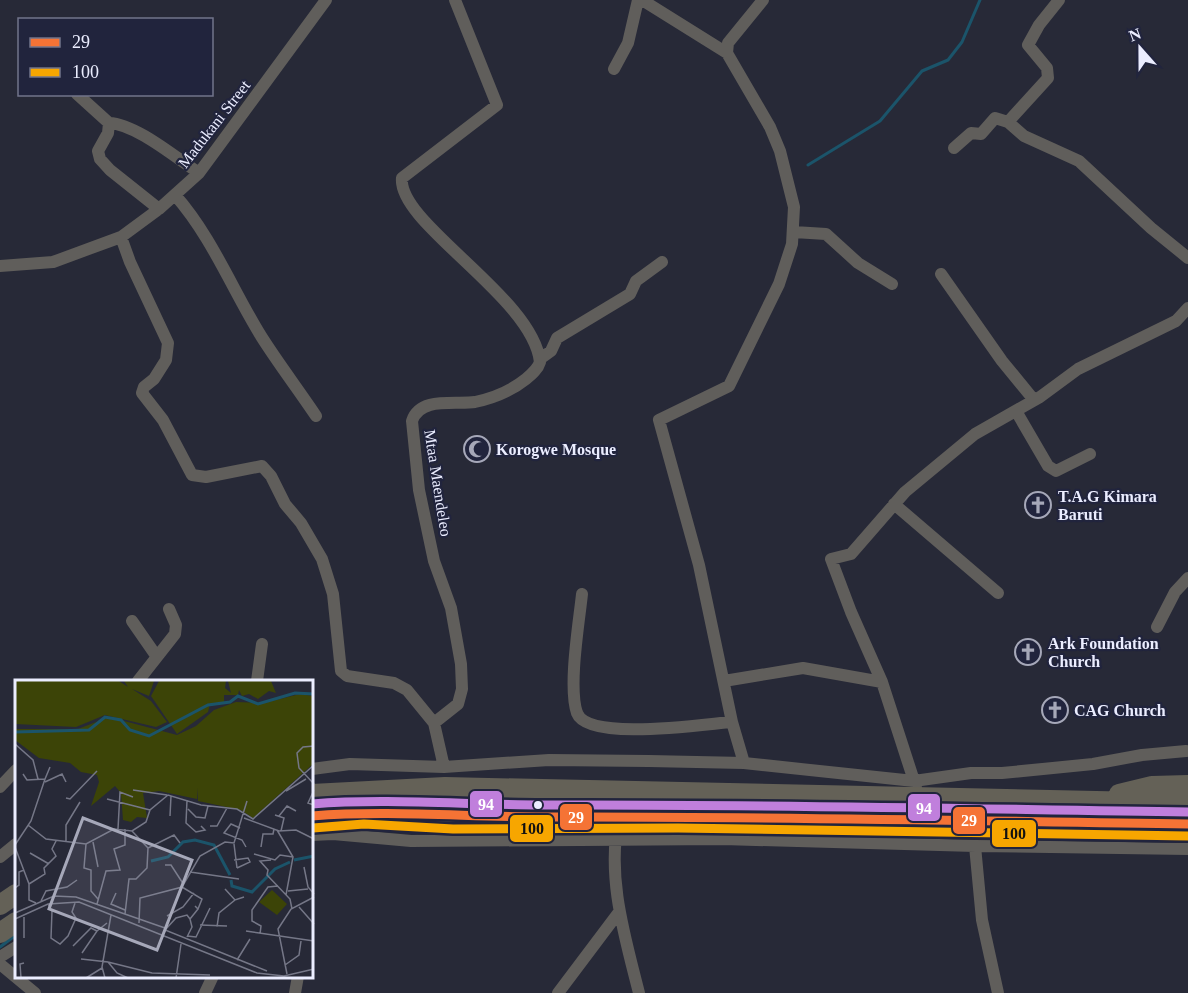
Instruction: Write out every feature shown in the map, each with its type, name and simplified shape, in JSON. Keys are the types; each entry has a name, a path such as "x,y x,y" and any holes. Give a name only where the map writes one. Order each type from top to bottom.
{"highway":[{"path":"1090,801 1152,786 1188,785"},
{"path":"314,794 445,788 914,789 1090,801 1188,803"},
{"path":"314,816 364,812 453,817 678,816 1188,824"},
{"path":"0,905 15,895"},
{"path":"0,933 15,923"}],"street":[{"name":"Madukani Street","path":"0,266 53,262 122,237 159,209 200,173 326,0"},
{"path":"455,0 497,105 402,178 402,184 414,208 428,225 497,290 533,340 540,359"},
{"path":"614,69 628,43 640,0 727,53 771,128 780,151 794,207 794,232 789,260 732,381 720,393 659,420 693,542 732,722 744,763"},
{"path":"727,53 728,42 763,0"},
{"path":"1008,122 1048,78 1047,68 1029,45 1039,26 1059,0"},
{"path":"79,96 109,123 118,123 155,143 200,173"},
{"path":"954,148 971,133 981,134 995,118 1008,122 1024,136 1079,160 1151,228 1188,258"},
{"path":"109,123 108,133 98,152 100,159 110,170 159,209"},
{"path":"175,195 190,212 209,241 261,336 316,416"},
{"path":"794,232 826,234 858,263 892,284"},
{"path":"122,237 130,262 168,343 166,360 154,379 144,387 142,393 163,420 192,475 206,477 262,466 271,476 285,504 314,542 322,560 333,594 341,671 347,676 394,683 407,690 434,723 444,766"},
{"name":"Mtaa Maendeleo","path":"434,723 458,704 462,689 461,664 451,608 434,561 419,490 412,421 417,412 426,406 474,402 502,394 531,375 540,365 540,359 551,351 556,338 630,294 636,281 662,262"},
{"path":"941,274 1002,362 1034,400"},
{"path":"914,789 882,682 850,612 831,559 851,554 894,504 958,447 996,421 1034,400 1078,369 1176,321 1188,308"},
{"path":"1016,411 1048,466 1056,471 1065,469 1090,454"},
{"path":"894,504 998,593"},
{"path":"1157,627 1175,592 1188,578"},
{"path":"582,594 574,674 576,705 581,720 604,728 628,729 732,722"},
{"path":"139,680 170,642 176,629 169,609"},
{"path":"132,621 158,657"},
{"path":"257,680 261,644"},
{"path":"724,681 803,668 882,682"},
{"path":"314,769 350,764 444,766 549,760 744,763 914,789 971,773 1002,773 1187,752"},
{"path":"0,787 15,771"},
{"path":"619,818 615,839 619,912 639,993"},
{"path":"314,835 333,834 411,841 723,839 1188,849"},
{"path":"0,857 15,845"},
{"path":"975,846 982,920 998,993"},
{"path":"558,993 619,912"},
{"path":"0,957 15,948"},
{"path":"0,964 15,976"},
{"path":"17,978 35,993"},
{"path":"205,993 212,978"},
{"path":"295,993 298,978"}],"waterway":[{"path":"808,165 880,121 922,71 948,60 962,42 980,0"},
{"path":"0,947 15,936"}],"transit line":[{"name":"94","path":"314,804 399,802 1188,812"},
{"name":"29","path":"314,816 399,814 1188,824"},
{"name":"100","path":"314,828 364,824 453,829 678,828 1188,836"}],"place":[{"name":"Korogwe Mosque","path":"477,449"},
{"name":"T.A.G Kimara Baruti","path":"1038,505"},
{"name":"Ark Foundation Church","path":"1028,652"},
{"name":"CAG Church","path":"1055,710"}]}
